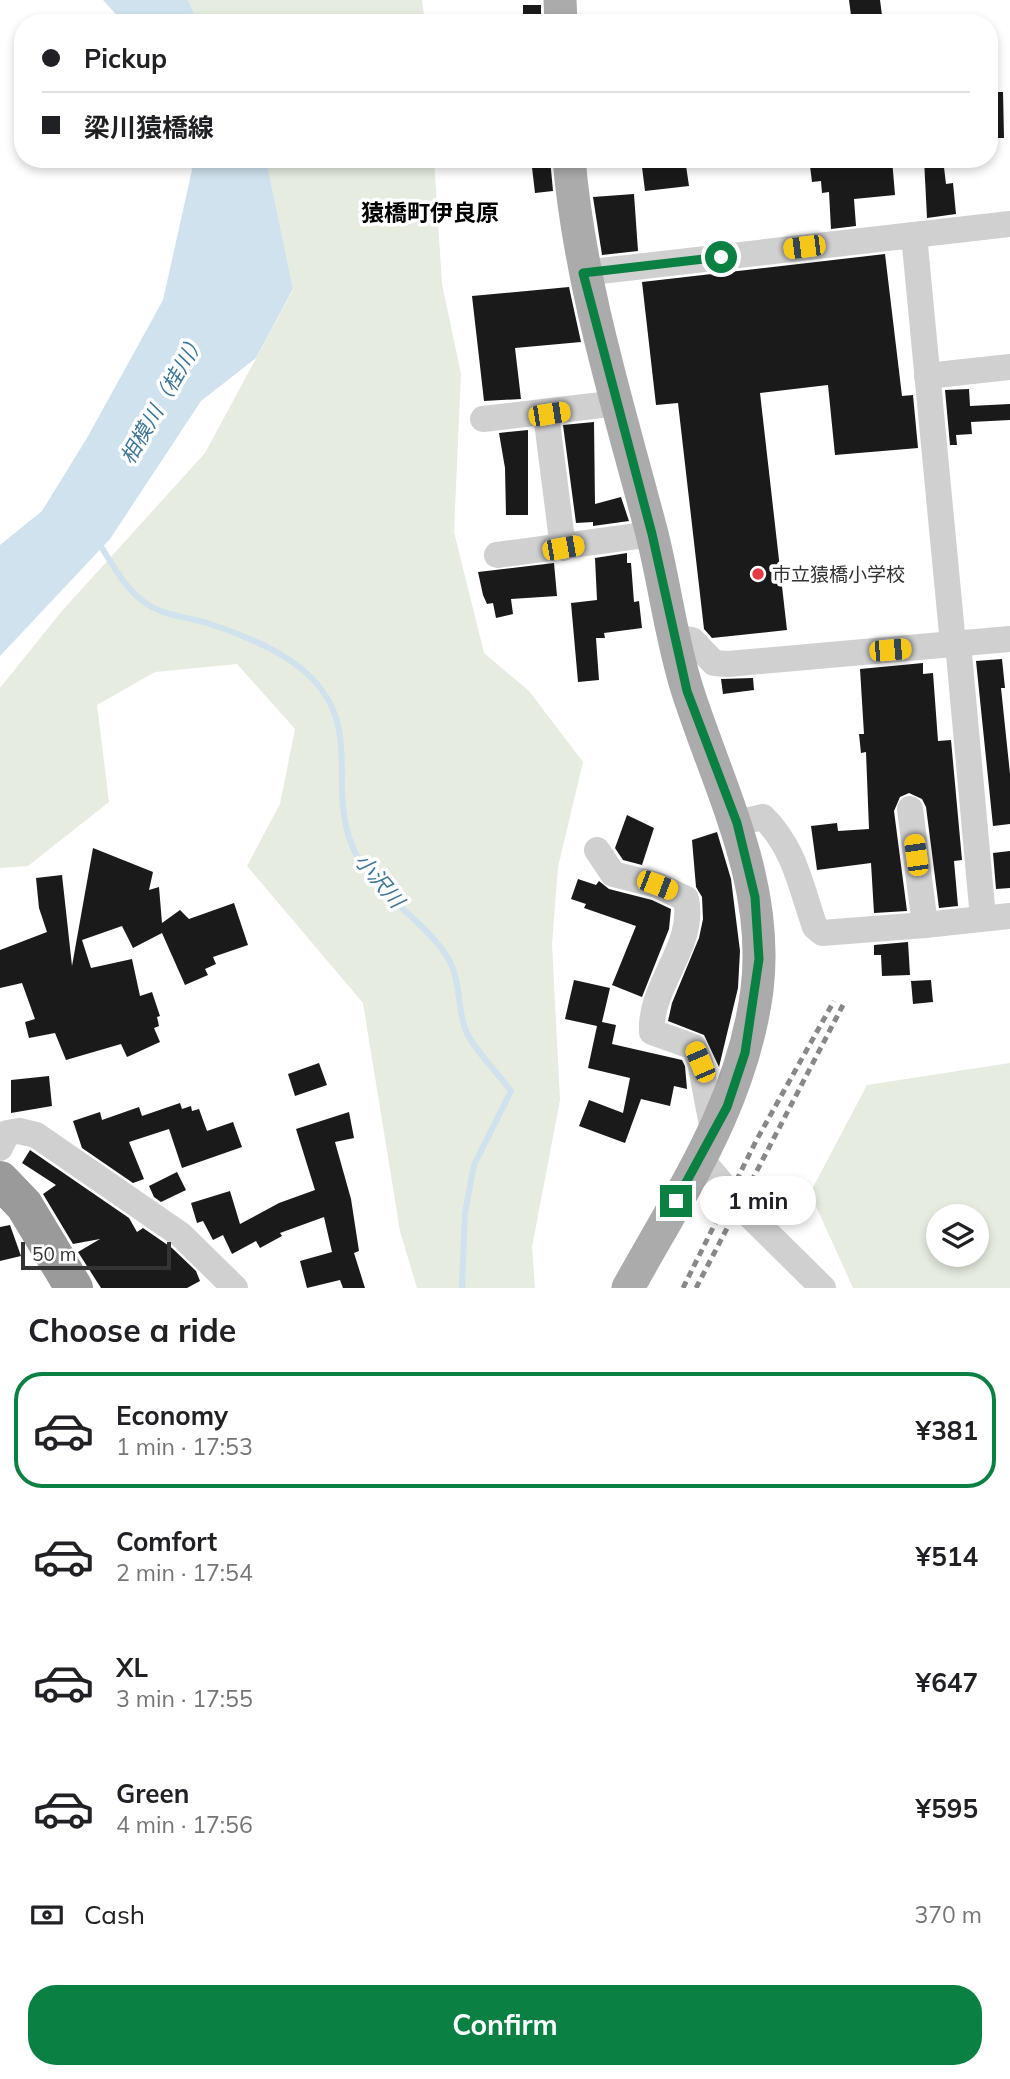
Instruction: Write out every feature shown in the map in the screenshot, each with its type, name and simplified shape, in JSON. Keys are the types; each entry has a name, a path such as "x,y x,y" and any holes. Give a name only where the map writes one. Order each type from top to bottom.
{"highway":[{"path":"0,1180 24,1205 74,1288"}],"main road":[{"path":"570,168 583,273 652,534 687,691 737,823 755,897 759,959 757,988 742,1065 707,1146 628,1288"}],"street":[{"path":"583,273 1010,224"},
{"path":"914,235 953,644 959,654 983,919"},
{"path":"927,376 1010,367"},
{"path":"483,419 546,414 618,403"},
{"path":"546,414 563,548"},
{"path":"497,555 652,534"},
{"path":"674,637 692,640 715,663 728,664 1010,639"},
{"path":"910,809 925,925"},
{"path":"737,823 763,817 770,824 797,868 815,927 822,933 1010,916"},
{"path":"597,850 613,874 657,885 686,899 688,911 684,934 655,1009 652,1032 694,1047 700,1062 707,1146 744,1210 823,1288"},
{"path":"0,1148 7,1133 19,1131 36,1135 181,1235 235,1288"}],"shaded area":[{"path":"188,0 422,0 424,14 194,14"},
{"path":"268,168 435,168 442,284 461,374 454,532 484,653 529,691 583,762 558,867 552,944 560,1100 532,1247 535,1288 417,1288 400,1231 363,1003 247,866 280,804 295,729 237,664 155,672 97,705 109,802 28,866 0,868 0,688 61,612 205,453 293,290"},
{"path":"1010,1063 1010,1288 853,1288 810,1193 867,1085"}],"water":[{"path":"103,0 188,0 194,14 116,14"},
{"name":"相模川（桂川）","path":"268,168 293,289 256,358 201,401 110,539 0,656 0,545 42,511 87,438 163,300 192,170"}],"building":[{"path":"849,0 880,0 882,14 851,14"},
{"path":"523,5 541,5 541,14 523,14"},
{"path":"998,92 1003,92 1004,138 998,138"},
{"path":"532,168 551,168 553,191 535,193"},
{"path":"642,168 686,168 689,186 645,191"},
{"path":"810,168 893,168 895,195 854,199 856,226 831,229 829,192 822,193 821,181 812,182"},
{"path":"924,168 944,168 946,184 953,183 956,214 927,218"},
{"path":"634,194 638,251 602,255 593,197"},
{"path":"885,254 902,396 913,395 918,448 835,455 828,385 760,393 787,630 712,638 704,629 678,403 656,405 642,282"},
{"path":"569,287 581,342 515,348 521,399 484,401 472,296"},
{"path":"969,389 970,406 1010,404 1010,420 971,422 972,434 956,435 957,445 950,445 945,390"},
{"path":"594,422 595,504 621,497 629,521 593,526 593,522 576,523 563,425"},
{"path":"528,430 528,515 506,515 505,468 499,433"},
{"path":"627,553 627,563 631,563 634,602 639,601 642,628 604,633 605,638 596,638 599,680 578,682 571,603 597,600 595,558"},
{"path":"554,563 557,596 511,599 513,614 496,618 493,603 487,604 483,595 478,572"},
{"path":"1002,659 1005,688 1001,688 1010,774 1010,824 993,826 976,661"},
{"path":"923,663 923,674 933,673 938,741 951,740 962,860 954,861 958,906 939,908 926,807 922,799 909,793 900,797 894,811 907,911 874,913 871,863 817,870 811,826 837,823 838,831 869,829 866,752 861,753 859,734 864,734 860,669"},
{"path":"753,678 754,690 723,694 721,679"},
{"path":"627,815 654,828 642,865 623,860 615,848"},
{"path":"717,832 731,879 740,951 738,988 719,1067 704,1035 668,1021 672,1003 699,938 703,919 702,897 696,887 692,840"},
{"path":"93,848 153,872 149,890 159,887 162,923 180,910 189,919 234,903 248,945 213,957 216,964 205,969 208,975 185,985 162,933 133,948 122,926 82,940 91,968 132,959 140,996 152,992 160,1016 157,1017 159,1026 154,1028 160,1042 127,1057 121,1044 66,1060 55,1033 29,1038 25,1022 35,1019 22,983 0,988 0,950 47,932 39,908 36,878 62,875 72,966"},
{"path":"1010,851 1010,888 996,889 993,853"},
{"path":"578,879 596,885 599,881 609,889 652,900 671,909 669,929 642,997 612,985 636,926 584,908 586,904 571,899"},
{"path":"908,942 910,975 882,976 881,955 874,955 874,945"},
{"path":"574,980 610,988 602,1022 616,1025 612,1044 682,1060 685,1066 687,1089 674,1086 670,1106 641,1099 625,1143 579,1126 589,1100 623,1113 630,1078 588,1068 597,1026 565,1019"},
{"path":"931,980 933,1002 913,1004 911,981"},
{"path":"319,1063 327,1085 295,1096 288,1074"},
{"path":"49,1076 52,1106 11,1113 11,1080"},
{"path":"180,1103 182,1109 191,1106 192,1111 199,1109 207,1131 233,1122 242,1147 182,1168 169,1129 129,1142 144,1179 133,1183 82,1148 73,1121 100,1112 102,1120 139,1107 142,1116"},
{"path":"349,1112 354,1138 335,1142 351,1199 359,1251 354,1253 365,1288 343,1288 340,1280 307,1288 300,1261 332,1252 324,1217 280,1233 282,1236 260,1248 256,1241 232,1254 223,1235 213,1240 203,1221 197,1223 191,1203 230,1191 240,1224 279,1203 315,1190 296,1129"},
{"path":"30,1150 129,1218 137,1232 143,1228 172,1248 196,1271 200,1281 187,1288 101,1288 78,1252 100,1239 73,1244 43,1194 56,1185 22,1163"},
{"path":"177,1172 186,1190 161,1202 154,1197 149,1186"},
{"path":"10,1225 21,1256 0,1261 0,1227"}],"waterway":[{"name":"小沢川","path":"98,542 126,584 147,604 169,614 222,628 269,648 311,677 332,706 341,742 344,818 357,855 379,886 421,926 446,955 457,983 466,1031 511,1091 474,1165 465,1213 462,1288"}],"railway":[{"path":"683,1288 756,1141 834,1001"},
{"path":"696,1288 843,1005"}],"place":[{"name":"市立猿橋小学校","path":"758,574"}],"district":[{"name":"猿橋町伊良原","path":"430,212"}],"route":[{"path":"676,1201 714,1135 727,1107 745,1053 757,988 759,959 755,897 737,823 687,691 652,534 583,273 721,257"}]}
